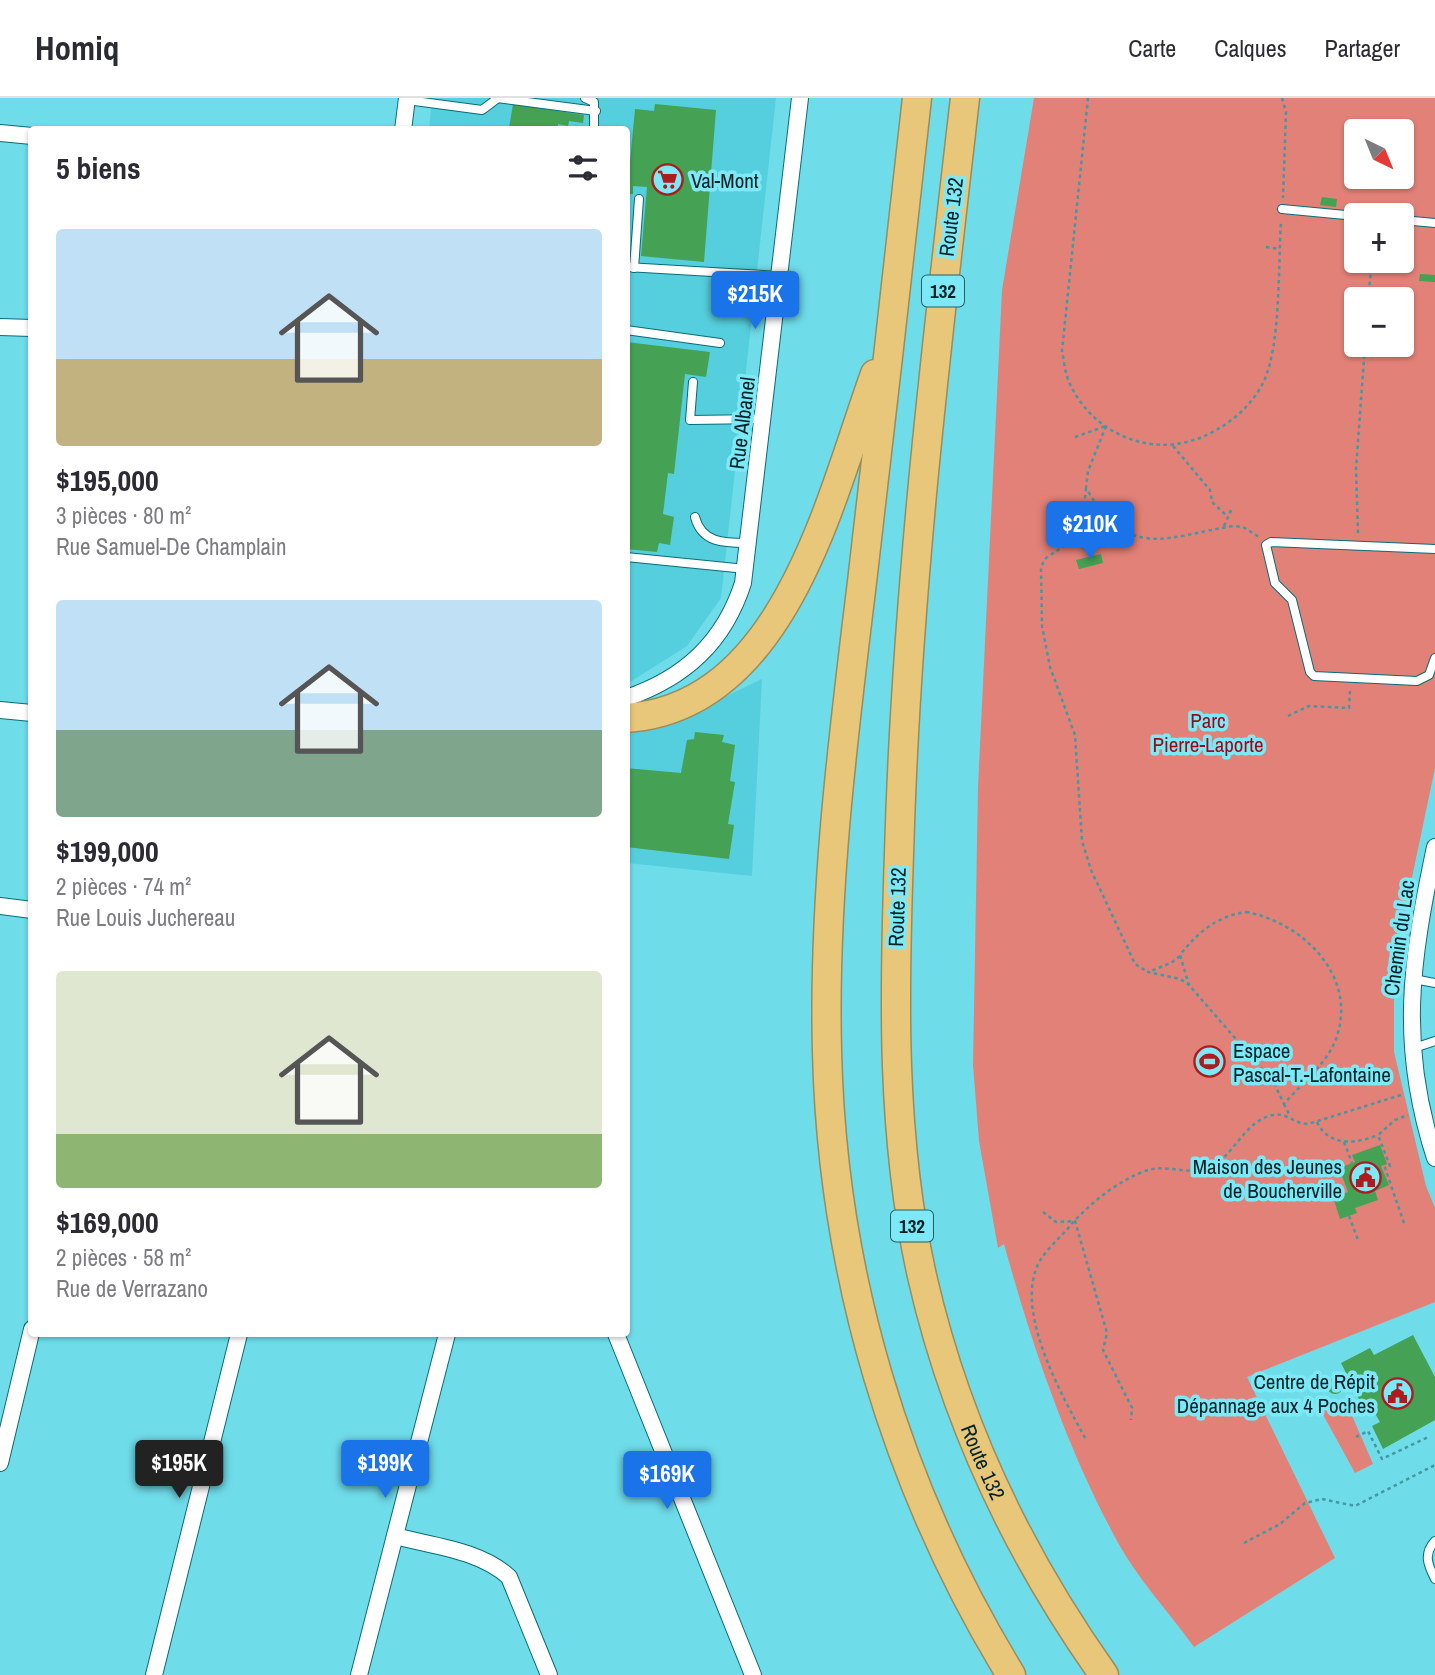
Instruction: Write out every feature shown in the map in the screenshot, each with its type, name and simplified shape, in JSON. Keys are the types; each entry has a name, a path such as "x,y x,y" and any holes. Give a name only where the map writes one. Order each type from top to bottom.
{"highway":[{"name":"132","path":"918,98 848,702 832,875 826,992 831,1135 854,1286 891,1420 910,1475 949,1563 1011,1675"},
{"name":"Route 132","path":"965,98 920,484 907,667 895,979 900,1137 922,1274 940,1345 968,1427 994,1488 1035,1569 1104,1675"},
{"path":"630,717 665,710 704,692 741,664 767,633 791,594 814,546 890,332"}],"street":[{"name":"Rue Albanel","path":"630,696 671,679 708,649 729,618 746,569 800,98"},
{"path":"404,126 407,99"},
{"path":"0,133 28,135"},
{"path":"0,327 28,328"},
{"path":"0,710 28,713"},
{"name":"Chemin du Lac","path":"1435,847 1411,979 1411,1049 1418,1092 1435,1158"},
{"path":"0,906 28,910"},
{"path":"0,1463 30,1337"},
{"path":"154,1675 238,1337"},
{"path":"359,1675 446,1337"},
{"path":"617,1337 753,1675"},
{"path":"395,1536 481,1559 497,1566 509,1577 549,1675"}],"lane":[{"path":"407,99 482,110 497,98 596,111"},
{"path":"585,98 594,102 594,126"},
{"path":"639,199 630,268 780,276"},
{"path":"1282,209 1344,215"},
{"path":"1414,221 1435,223"},
{"path":"630,331 720,343"},
{"path":"693,382 690,420 763,419"},
{"path":"695,517 697,527 716,543 749,543"},
{"path":"1435,549 1271,542 1266,545 1275,583 1292,600 1310,672 1324,678 1423,679 1429,674 1435,658"},
{"path":"630,557 746,569"},
{"path":"1411,979 1435,982"},
{"path":"1411,1049 1435,1041"},
{"path":"1435,1541 1430,1547 1427,1564 1435,1579"}],"path":[{"path":"1088,98 1062,351 1069,382 1087,409 1106,426 1139,444 1173,446 1200,440 1231,422 1254,398 1264,381 1272,356 1286,112 1282,98"},
{"path":"1266,247 1279,249"},
{"path":"1362,546 1355,526 1364,357"},
{"path":"1075,437 1106,426"},
{"path":"1106,426 1088,471 1083,518 1077,533 1067,544 1046,558 1041,567 1042,626 1050,667 1075,735 1082,841 1135,964 1148,972 1180,979 1189,985 1274,1083 1292,1119"},
{"path":"1173,446 1210,490 1212,502 1227,516"},
{"path":"1086,488 1115,525 1146,540 1224,527 1243,527 1255,532 1266,545"},
{"path":"1224,527 1233,508"},
{"path":"1288,716 1309,706 1349,708 1352,679"},
{"path":"1148,972 1171,963 1191,941 1219,919 1246,912 1286,924 1318,951 1327,964 1339,1002 1338,1034 1331,1050 1284,1104"},
{"path":"1180,955 1189,985"},
{"path":"1085,1438 1042,1345 1030,1301 1031,1284 1040,1260 1075,1221 1095,1202 1145,1171 1199,1171 1211,1168 1240,1136 1261,1120 1282,1114 1300,1124 1317,1122 1388,1097 1418,1092"},
{"path":"1317,1122 1326,1135 1344,1142 1360,1143 1378,1135 1395,1120 1408,1115"},
{"path":"1378,1135 1390,1166 1384,1169 1404,1223"},
{"path":"1344,1142 1352,1163"},
{"path":"1043,1212 1056,1222 1075,1221"},
{"path":"1349,1216 1358,1240"},
{"path":"1075,1221 1107,1333 1103,1350 1132,1408 1131,1420"},
{"path":"1356,1437 1368,1431 1382,1459 1428,1437"},
{"path":"1373,1441 1378,1439"},
{"path":"1244,1543 1280,1524 1305,1503 1322,1499 1355,1506 1435,1465"}],"shaded area":[{"path":"432,98 776,98 721,598 687,646 630,682 630,126 429,126"},
{"path":"762,679 752,876 630,863 630,727 658,729"}],"green space":[{"name":"Parc Pierre-Laporte","path":"1034,98 1435,98 1435,768 1394,963 1394,1052 1426,1186 1435,1208 1435,1302 1247,1377 1335,1558 1194,1647 1124,1553 1098,1504 1052,1394 1026,1320 1004,1244 998,1248 979,1141 973,1065 978,787 1002,290"},
{"path":"1331,1404 1333,1409 1339,1406 1344,1414 1350,1411 1373,1464 1355,1473 1320,1409"}],"building":[{"path":"513,104 584,115 583,123 569,121 568,126 509,126"},
{"name":"Val-Mont","path":"655,104 716,110 704,262 641,256 647,187 633,186 633,194 630,194 630,162 635,109 654,111"},
{"path":"1322,197 1337,199 1336,207 1320,205"},
{"path":"1420,274 1435,275 1435,282 1419,281"},
{"path":"630,342 710,352 706,377 685,374 674,474 668,473 663,514 674,517 670,545 659,543 657,552 630,549"},
{"path":"1101,554 1103,563 1079,569 1076,560"},
{"path":"695,732 724,735 722,742 735,745 730,781 735,782 728,824 734,825 729,859 630,847 630,768 681,773 687,740 694,739"},
{"name":"Maison des Jeunes de Boucherville","path":"1380,1145 1387,1164 1381,1166 1389,1185 1375,1191 1378,1200 1355,1208 1357,1213 1340,1219 1333,1197 1348,1192 1339,1168 1355,1162 1352,1155"},
{"name":"Centre de Répit Dépannage aux 4 Poches","path":"1413,1335 1435,1377 1435,1420 1383,1449 1372,1426 1380,1422 1373,1410 1366,1414 1357,1395 1364,1391 1359,1382 1352,1385 1341,1363 1370,1348 1374,1355"},
{"path":"1335,1378 1341,1380 1341,1392 1335,1394 1329,1392 1327,1386 1329,1380"}],"place":[{"name":"Val-Mont","path":"668,180"},
{"name":"Espace Pascal-T.-Lafontaine","path":"1210,1062"},
{"name":"Maison des Jeunes de Boucherville","path":"1365,1178"},
{"name":"Centre de Répit Dépannage aux 4 Poches","path":"1398,1393"}]}
